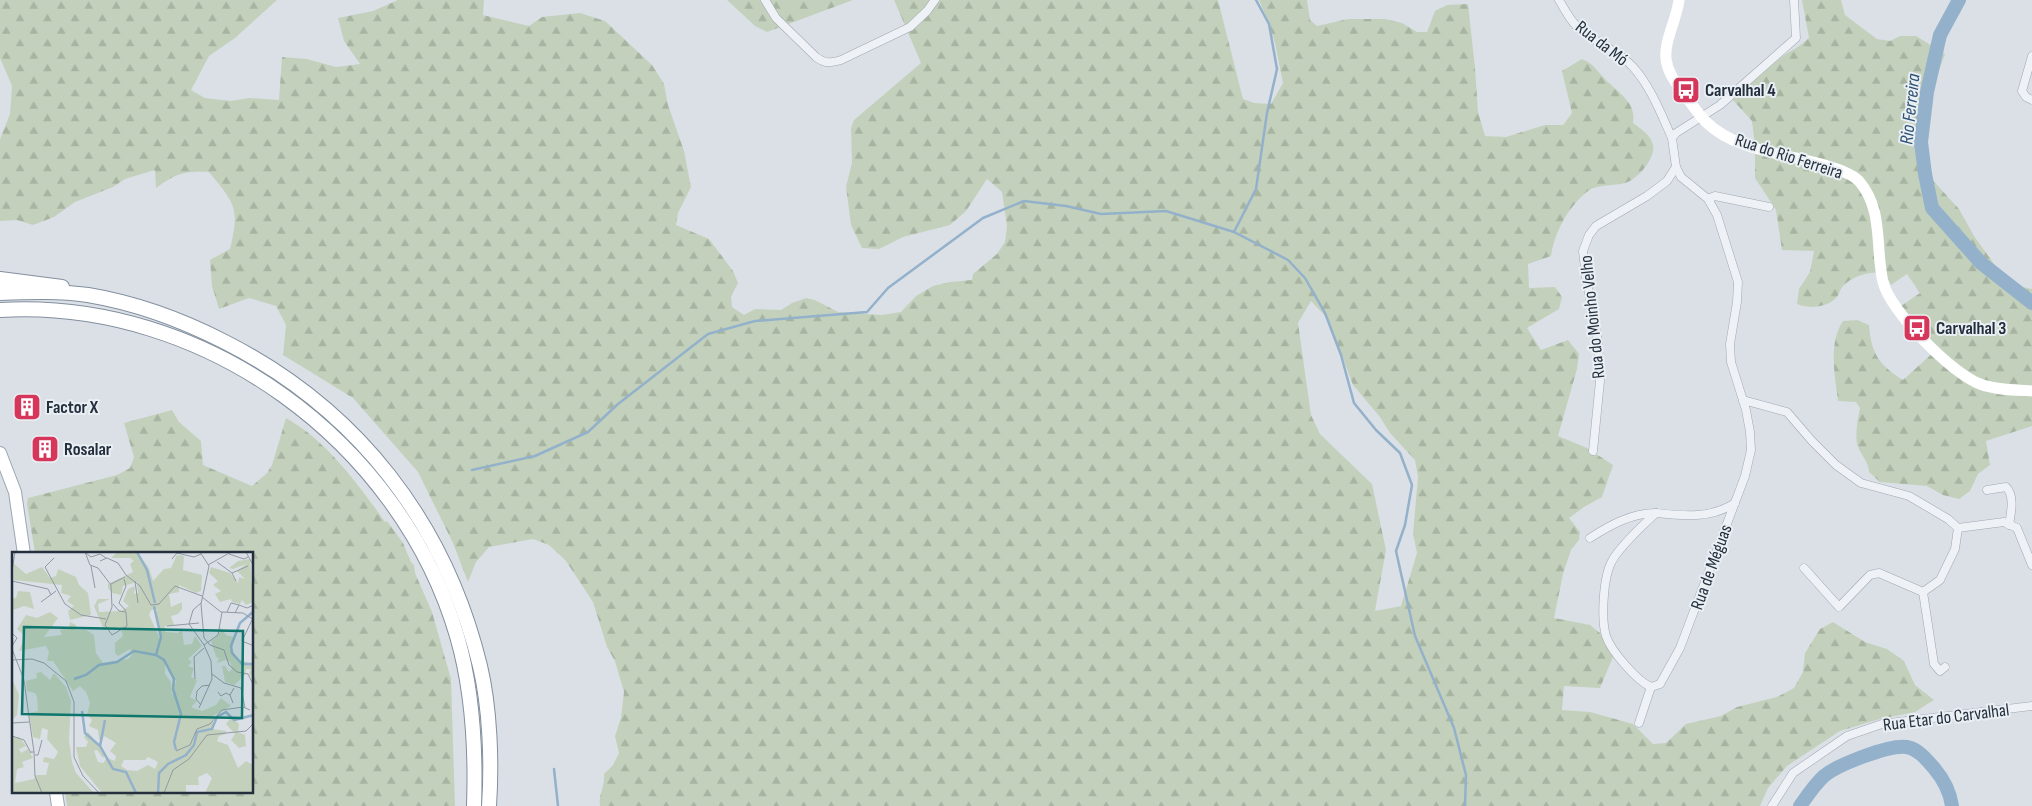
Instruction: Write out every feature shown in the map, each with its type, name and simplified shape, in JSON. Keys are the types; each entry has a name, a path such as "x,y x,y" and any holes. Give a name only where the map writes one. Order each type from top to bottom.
{"highway":[{"path":"0,278 71,289 87,295 146,309 195,326 277,371 334,414 368,449 400,490 430,537 448,571 471,631 481,668 488,732 491,767 489,806"},
{"path":"0,293 87,295"},
{"path":"0,310 77,312 134,323 189,342 238,366 269,384 322,425 356,459 389,499 418,545 435,578 457,635 465,671 474,732 474,806"}],"main road":[{"path":"0,453 15,492 24,552"}],"street":[{"path":"765,0 776,18 822,62 830,64 910,27 927,11 935,0"},
{"name":"Rua da Mó","path":"1559,0 1581,30 1618,54 1632,66 1646,86 1672,138 1676,167"},
{"name":"Rua do Rio Ferreira","path":"1679,0 1666,57 1670,76 1703,118 1725,135 1745,145 1839,169 1858,180 1870,196 1876,218 1883,283 1894,305 1905,321 1965,377 1981,384 1995,387 2032,391"},
{"path":"1672,138 1676,133 1703,118 1752,78 1796,38 1794,0"},
{"path":"2032,56 2022,91 2026,97 2032,100"},
{"path":"1676,167 1681,177 1708,198 1715,196 1769,207"},
{"name":"Rua do Moinho Velho","path":"1593,451 1600,381 1598,342 1583,251 1589,235 1596,226 1647,196 1667,181 1676,167"},
{"name":"Rua de Méguas","path":"1639,723 1651,687 1660,684 1680,648 1745,476 1751,450 1750,432 1743,400 1731,362 1730,344 1737,302 1738,282 1717,216 1708,198"},
{"path":"1743,400 1787,412 1836,465 1861,483 1909,496 1948,519 1958,528 2004,522 2017,528 2032,564"},
{"path":"1987,490 2006,487 2010,491 2012,505 2010,525"},
{"path":"1590,538 1626,519 1643,513 1695,516 1712,514 1735,502"},
{"path":"1651,687 1644,684 1633,673 1606,638 1604,596 1612,561 1656,513"},
{"path":"1923,592 1940,580 1955,549 1958,528"},
{"path":"1804,568 1839,607 1870,575 1879,573 1923,592"},
{"path":"1923,592 1934,664 1940,671 1945,667"},
{"name":"Rua Etar do Carvalhal","path":"1772,806 1793,773 1847,736 1882,724 2032,706"}],"green space":[{"path":"0,0 277,0 235,38 209,56 191,90 205,98 231,101 249,98 279,100 282,57 307,59 336,67 360,64 344,41 338,18 373,11 398,0 484,0 483,15 529,26 542,17 580,13 605,21 652,65 664,84 668,105 684,151 691,187 678,213 676,225 709,239 733,271 738,283 731,296 732,307 744,315 755,309 781,310 792,303 806,298 815,300 838,312 882,315 901,312 916,296 933,286 972,280 973,274 997,254 1005,242 1007,226 1002,192 987,179 966,211 950,225 903,237 879,249 862,248 851,225 846,187 852,163 851,128 854,120 921,63 894,0 1218,0 1243,99 1254,103 1271,104 1283,83 1275,43 1259,0 1307,0 1310,20 1317,26 1348,19 1385,19 1402,23 1417,32 1427,32 1435,11 1447,5 1468,4 1478,112 1485,136 1506,137 1545,125 1563,125 1572,113 1562,71 1582,59 1592,65 1625,98 1632,109 1633,123 1648,135 1653,145 1652,156 1649,162 1635,178 1625,183 1592,189 1581,197 1574,204 1559,229 1551,256 1528,264 1529,288 1555,287 1562,297 1559,309 1527,328 1541,350 1568,340 1579,354 1577,369 1558,436 1587,448 1613,465 1602,497 1569,518 1580,532 1579,540 1571,550 1563,574 1554,618 1590,625 1600,633 1613,657 1600,688 1564,686 1562,710 1590,712 1633,724 1653,744 1666,743 1686,724 1721,716 1737,707 1777,697 1794,688 1803,672 1805,653 1820,629 1833,622 1865,642 1887,649 1904,661 1915,685 1934,700 1915,712 1880,719 1840,731 1787,766 1768,788 1760,806 600,806 604,774 613,765 619,753 615,736 621,718 624,692 615,661 607,647 593,602 566,561 549,545 533,539 489,547 476,562 468,582 453,543 418,472 353,398 283,355 286,325 276,306 249,298 219,309 212,286 210,260 230,249 235,215 230,200 209,172 181,174 169,179 156,188 155,170 125,179 113,187 75,202 54,217 33,225 17,220 0,221 0,139 10,114 12,86 0,58","holes":["1311,301 1328,319 1353,385 1380,417 1390,433 1415,460 1418,477 1413,534 1417,553 1401,606 1375,611 1386,550 1372,484 1320,434 1311,415 1298,323"]},
{"path":"727,0 853,0 767,32 755,26"},
{"path":"1802,0 1841,0 1845,15 1877,39 1890,41 1900,36 1916,36 1945,54 1933,87 1925,137 1927,174 1959,209 1974,236 1997,268 2018,286 2032,289 2032,426 1986,441 1990,465 1978,474 1970,491 1959,499 1943,495 1927,486 1880,482 1869,472 1857,443 1860,408 1856,402 1838,401 1834,371 1834,349 1835,339 1843,321 1857,320 1869,325 1874,351 1888,369 1903,380 1936,350 1901,306 1920,293 1907,274 1891,285 1885,273 1874,273 1851,279 1842,287 1833,301 1812,307 1797,304 1799,289 1810,272 1814,251 1782,250 1776,210 1755,178 1755,146 1752,121 1731,98 1780,58 1809,38"},
{"path":"172,410 179,422 201,441 203,465 252,486 267,473 272,465 286,418 315,438 341,464 403,543 414,565 415,573 432,612 451,679 455,806 67,806 65,794 254,794 254,552 35,552 27,504 28,498 117,475 130,468 134,457 124,423"}],"waterway":[{"path":"1256,0 1269,24 1277,69 1267,113 1256,189 1234,232 1288,260 1305,278 1325,313 1341,355 1354,403 1376,430 1400,453 1412,485 1405,525 1396,551 1415,636 1454,728 1466,775 1465,806"},
{"name":"Rio Ferreira","path":"1959,0 1940,35 1927,92 1921,142 1932,208 1981,263 2032,303"},
{"path":"472,470 535,456 588,432 618,404 708,334 755,321 867,312 888,288 983,218 1024,201 1066,206 1101,214 1166,211 1234,232"},
{"name":"Rio Ferreira","path":"1800,806 1817,783 1831,771 1864,756 1899,747 1915,750 1938,772 1950,795 1952,806"},
{"path":"554,769 558,806"}],"place":[{"name":"Carvalhal 4","path":"1686,90"},
{"name":"Carvalhal 3","path":"1917,328"},
{"name":"Factor X","path":"27,407"},
{"name":"Rosalar","path":"45,449"}]}
